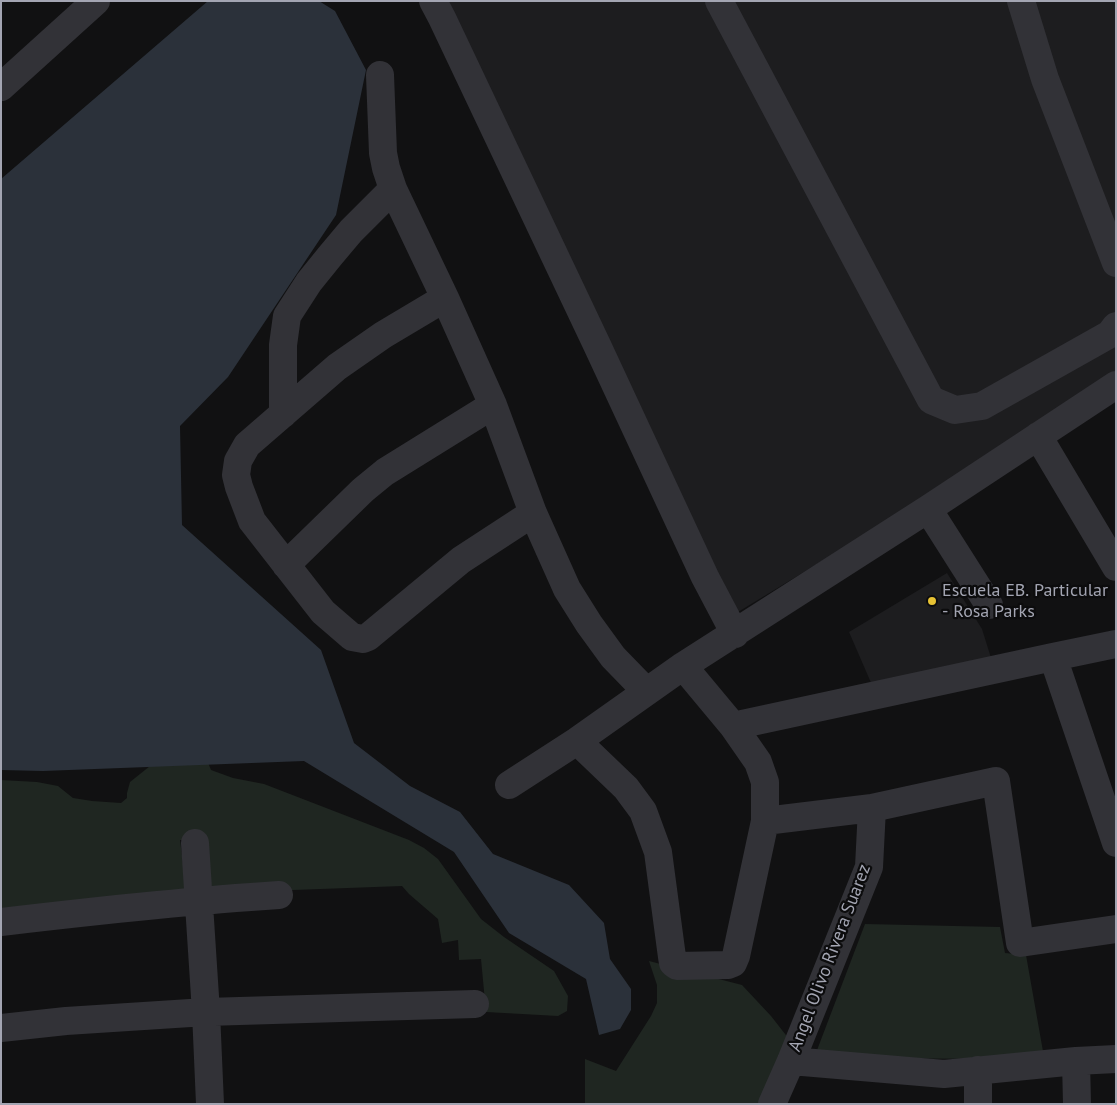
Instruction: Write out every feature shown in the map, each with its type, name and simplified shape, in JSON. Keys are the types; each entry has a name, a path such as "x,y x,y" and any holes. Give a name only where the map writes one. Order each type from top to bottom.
{"street":[{"path":"1,87 96,1"},
{"path":"433,1 705,577 735,634"},
{"path":"719,1 931,400 955,410 982,406 1110,334 1116,326"},
{"path":"1021,1 1044,79 1116,263"},
{"path":"380,76 383,153 393,189 493,405 532,513 567,589 589,624 613,657 646,691"},
{"path":"283,414 283,345 287,316 309,282 330,256 351,231 393,189"},
{"path":"445,298 383,335 337,367 248,446 238,461 236,475 252,521 324,612 352,637 362,639 368,637 461,560 532,513"},
{"path":"509,786 683,666 928,509 1116,384"},
{"path":"286,565 363,490 386,472 493,405"},
{"path":"1038,436 1116,567"},
{"path":"928,509 989,605"},
{"path":"733,726 1116,644"},
{"path":"1053,657 1116,843"},
{"path":"577,740 626,788 644,811 658,852 673,963 678,966 728,965 733,963 765,821 765,782 758,762 733,726 683,666"},
{"path":"765,821 872,808 996,781 1020,944 1116,929"},
{"name":"Angel Olivo Rivera Suarez","path":"772,1104 869,867 872,808"},
{"path":"195,843 210,1104"},
{"path":"1,922 198,900 279,895"},
{"path":"1,1028 66,1021 206,1012 475,1004"},
{"path":"791,1061 944,1074 1116,1059"},
{"path":"1076,1061 1077,1104"},
{"path":"978,1070 978,1104"}],"shaded area":[{"path":"208,1 319,1 335,11 366,70 336,215 228,377 180,426 182,525 321,650 354,743 410,786 460,812 493,854 569,885 604,923 610,959 631,989 631,1010 620,1029 599,1035 586,979 509,933 454,852 304,761 43,771 1,770 1,179"},
{"path":"444,1 1116,1 1116,375 921,501 733,615"},
{"name":"Escuela EB. Particular - Rosa Parks","path":"947,573 982,629 992,661 872,685 849,632"},
{"path":"207,760 211,770 233,778 264,784 409,840 424,848 438,859 481,919 554,971 568,996 567,1011 558,1016 486,1012 481,959 459,960 458,940 442,943 438,919 402,886 212,893 206,840 180,840 186,887 184,892 1,915 1,780 37,782 58,786 73,798 121,803 127,798 130,782 155,762"},
{"path":"865,924 1000,927 1005,953 1026,955 1044,1057 1016,1059 814,1058"},
{"path":"649,961 742,985 771,1016 789,1039 764,1104 585,1104 585,1059 616,1071 651,1016 657,1003 657,985"}],"place":[{"name":"Escuela EB. Particular - Rosa Parks","path":"932,601"}]}
